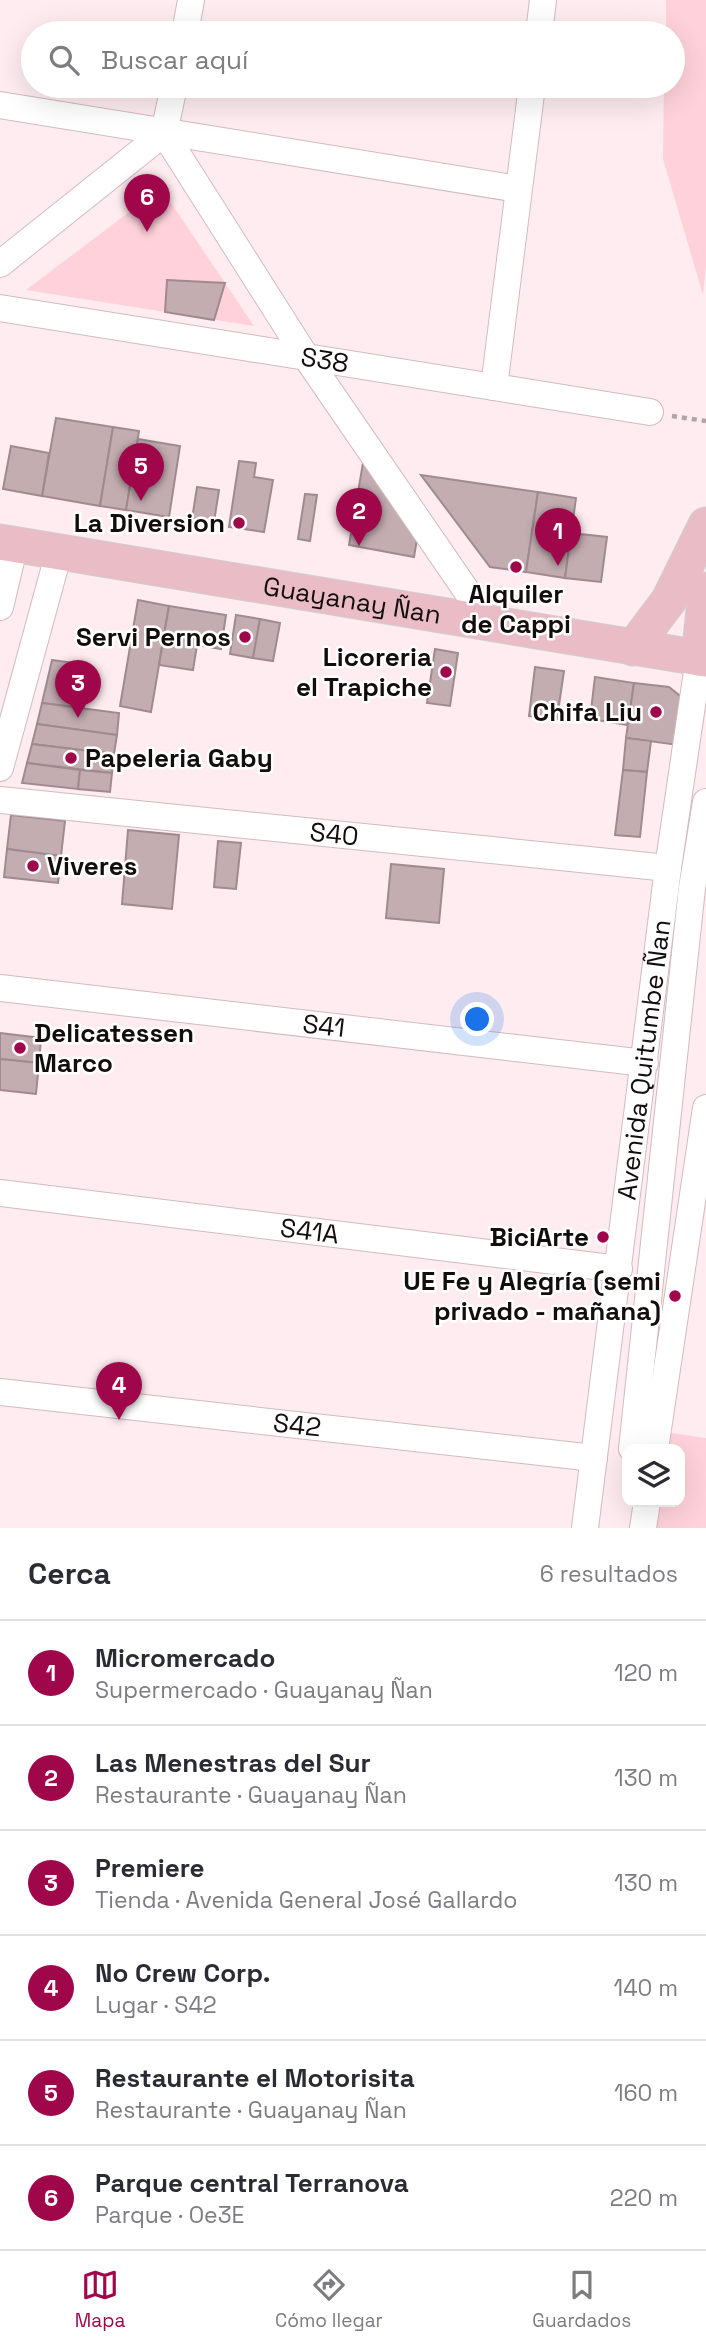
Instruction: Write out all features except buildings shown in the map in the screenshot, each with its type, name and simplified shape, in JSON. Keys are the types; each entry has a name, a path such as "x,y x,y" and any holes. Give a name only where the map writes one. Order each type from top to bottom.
{"main road":[{"path":"633,648 669,600 706,525"},
{"name":"Guayanay Ñan","path":"7,543 702,659"},
{"name":"Avenida Quitumbe Ñan","path":"702,659 706,590"}],"street":[{"path":"187,21 191,0"},
{"path":"540,21 543,0"},
{"path":"0,264 164,133 171,98"},
{"path":"494,387 530,98"},
{"path":"0,105 518,189"},
{"path":"164,133 306,357 490,625"},
{"name":"S38","path":"0,308 650,412"},
{"path":"0,607 7,543"},
{"path":"0,768 59,552"},
{"name":"Avenida Quitumbe Ñan","path":"585,1528 668,868 702,659"},
{"name":"S40","path":"0,800 668,868"},
{"path":"633,1444 690,902 706,802"},
{"name":"S41","path":"0,988 645,1063"},
{"path":"655,1444 706,1108"},
{"name":"S41A","path":"0,1194 619,1269"},
{"name":"S42","path":"0,1392 594,1458"},
{"path":"635,1507 640,1528"},
{"path":"640,1528 646,1507"}],"path":[{"path":"650,412 706,421"}],"shaded area":[{"path":"666,0 706,0 706,266 703,295 663,159 664,98 685,98 685,21 666,21"},
{"path":"161,188 254,326 26,290"},
{"path":"671,1433 706,1438 706,1528 655,1528 658,1507 685,1507 685,1444 669,1444"}],"place":[{"name":"Parque central Terranova","path":"147,232"},
{"name":"Restaurante el Motorisita","path":"141,501"},
{"name":"La Diversion","path":"239,523"},
{"name":"Las Menestras del Sur","path":"359,546"},
{"name":"Micromercado","path":"558,566"},
{"name":"Alquiler de Cappi","path":"516,567"},
{"name":"Servi Pernos","path":"245,637"},
{"name":"Licoreria el Trapiche","path":"446,672"},
{"name":"Chifa Liu","path":"656,712"},
{"name":"Premiere","path":"78,718"},
{"name":"Papeleria Gaby","path":"71,758"},
{"name":"Viveres","path":"33,866"},
{"name":"Delicatessen Marco","path":"20,1048"},
{"name":"BiciArte","path":"603,1237"},
{"name":"UE Fe y Alegría (semi privado - mañana)","path":"675,1296"},
{"name":"No Crew Corp.","path":"119,1420"}]}
